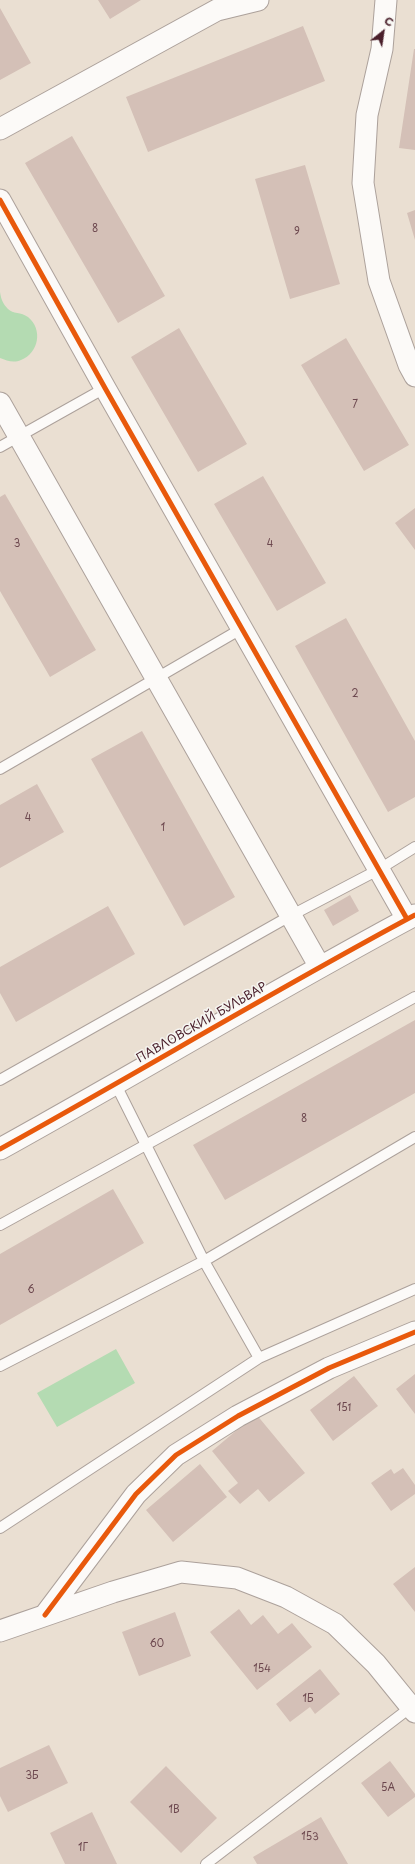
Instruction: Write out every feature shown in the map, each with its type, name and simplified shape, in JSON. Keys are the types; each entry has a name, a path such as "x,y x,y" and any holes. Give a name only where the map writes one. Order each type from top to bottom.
{"street":[{"path":"0,128 214,5 258,0"},
{"path":"386,0 382,49 367,115 363,183 379,280 409,365 415,376"},
{"path":"0,200 378,870 411,917"},
{"path":"0,403 320,967"},
{"name":"ПАВЛОВСКИЙ БУЛЬВАР","path":"0,1149 116,1085 320,967 411,917"},
{"path":"45,1615 136,1494 176,1455 238,1416 329,1368 415,1332"},
{"path":"0,1631 45,1615 181,1572 237,1578 286,1597 334,1624 376,1664 413,1709"}],"lane":[{"path":"0,447 105,388"},
{"path":"0,769 241,629"},
{"path":"0,1080 290,916 378,870 415,847"},
{"path":"0,1225 146,1143 415,997"},
{"path":"116,1085 204,1261 259,1358"},
{"path":"0,1366 204,1261 415,1137"},
{"path":"0,1528 259,1358 415,1289"},
{"path":"206,1864 413,1709"}],"green space":[{"path":"0,292 2,301 8,309 12,312 23,314 28,317 36,328 37,340 32,352 27,357 18,361 10,361 0,358"},
{"path":"116,1349 135,1383 57,1427 37,1393"}],"building":[{"path":"98,0 141,0 110,19"},
{"path":"0,8 31,63 0,80"},
{"path":"303,26 325,81 148,152 126,97"},
{"path":"415,49 415,150 399,148"},
{"path":"72,136 165,296 118,323 25,163"},
{"path":"305,165 340,284 290,299 255,179"},
{"path":"415,210 415,240 407,213"},
{"path":"179,328 247,444 198,472 131,357"},
{"path":"346,338 409,445 364,471 301,365"},
{"path":"263,476 326,583 277,611 214,504"},
{"path":"5,494 96,650 50,677 0,591 0,497"},
{"path":"415,508 415,550 395,523"},
{"path":"346,618 415,741 415,797 388,812 295,646"},
{"path":"142,731 235,897 184,926 91,759"},
{"path":"37,784 64,832 0,868 0,805"},
{"path":"350,895 359,911 333,926 324,910"},
{"path":"108,906 135,954 16,1022 0,993 0,967"},
{"path":"415,1020 415,1093 225,1200 193,1145"},
{"path":"113,1189 144,1243 0,1325 0,1254"},
{"path":"415,1374 415,1414 396,1389"},
{"path":"354,1376 378,1406 333,1441 310,1410"},
{"path":"256,1414 305,1473 269,1502 258,1489 240,1504 228,1491 238,1483 212,1451"},
{"path":"200,1464 227,1497 173,1542 146,1510"},
{"path":"403,1468 415,1485 415,1494 391,1511 371,1483 391,1469 394,1474"},
{"path":"415,1567 415,1612 393,1584"},
{"path":"239,1609 251,1625 263,1615 278,1634 292,1623 312,1647 257,1690 210,1632"},
{"path":"175,1612 191,1656 139,1676 122,1632"},
{"path":"320,1669 340,1694 315,1714 310,1707 290,1722 276,1704"},
{"path":"49,1745 68,1783 8,1812 0,1796 0,1768"},
{"path":"390,1761 415,1794 415,1797 388,1817 361,1783"},
{"path":"166,1766 217,1818 181,1853 130,1802"},
{"path":"92,1812 117,1864 65,1864 50,1833"},
{"path":"321,1817 348,1864 257,1864 253,1857"}],"cycle path":[{"path":"0,200 105,388 407,919"},
{"path":"0,1149 311,972 415,915"},
{"path":"45,1615 136,1494 176,1455 238,1416 329,1368 415,1332"}]}
